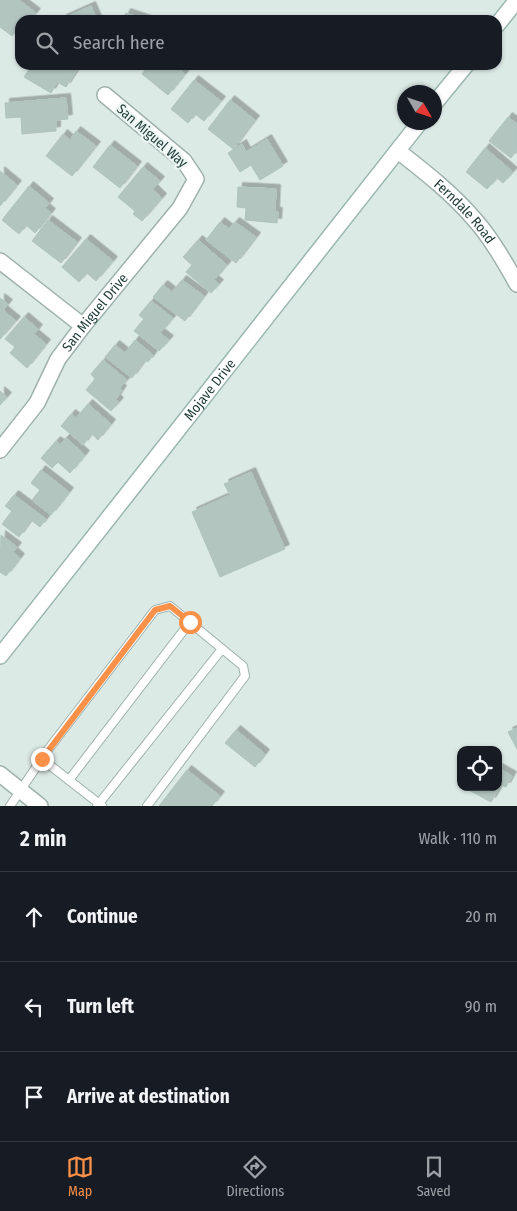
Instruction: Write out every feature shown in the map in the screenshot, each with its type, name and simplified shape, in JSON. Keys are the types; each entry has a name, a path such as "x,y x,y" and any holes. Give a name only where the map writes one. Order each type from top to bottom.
{"street":[{"path":"502,19 517,0"},
{"path":"442,94 462,70"},
{"name":"San Miguel Way","path":"105,95 184,160 196,179"},
{"name":"Mojave Drive","path":"0,656 414,130"},
{"name":"Ferndale Road","path":"398,150 428,175 475,220 517,284"},
{"name":"San Miguel Drive","path":"0,450 37,403 58,360 83,326 180,208 196,179"},
{"path":"0,261 83,326"},
{"path":"0,774 40,806"}],"lane":[{"path":"10,806 47,751 155,610 170,606 243,666 245,676 147,806"},
{"path":"69,780 190,622"},
{"path":"42,759 99,805 222,649"}],"building":[{"path":"0,0 19,0 36,13 34,15 15,15 15,32 12,36 0,27"},
{"path":"91,6 95,15 71,15"},
{"path":"29,70 77,70 66,87 57,82 51,93 24,77"},
{"path":"145,70 180,70 185,74 168,95 142,74"},
{"path":"194,80 221,101 204,121 195,114 188,123 171,109"},
{"path":"66,98 68,119 56,120 56,131 22,134 21,117 6,118 5,103"},
{"path":"230,100 255,120 233,149 208,129"},
{"path":"508,117 517,124 517,150 511,158 489,141"},
{"path":"76,131 96,146 72,176 46,156 63,134 70,140"},
{"path":"267,139 283,166 260,180 251,165 240,172 228,153 242,144 246,152"},
{"path":"110,145 137,166 120,188 93,167"},
{"path":"485,148 513,172 503,183 497,178 487,189 466,172"},
{"path":"143,167 160,181 153,189 162,198 142,221 133,214 135,211 118,197"},
{"path":"0,171 17,185 0,206"},
{"path":"29,186 49,203 45,208 51,213 35,233 26,225 19,234 2,220"},
{"path":"238,187 276,189 275,212 278,212 277,223 245,220 246,208 237,207"},
{"path":"48,220 77,242 61,263 32,241"},
{"path":"220,222 229,229 235,222 256,237 236,263 206,240"},
{"path":"86,239 113,261 96,281 87,273 79,282 62,267"},
{"path":"198,240 227,265 214,280 219,284 211,293 186,272 192,265 183,257"},
{"path":"182,280 204,296 185,321 153,297 163,285 172,292"},
{"path":"0,298 8,304 3,310 16,321 0,339"},
{"path":"151,301 173,318 160,333 169,340 159,351 134,331 144,319 139,315"},
{"path":"24,317 38,329 34,334 46,344 27,368 10,353 15,347 5,339"},
{"path":"135,340 153,355 148,362 145,360 132,378 105,357 115,345 125,353"},
{"path":"103,360 127,380 120,388 122,390 116,399 119,402 111,411 86,390 95,379 91,374"},
{"path":"0,391 7,397 0,405"},
{"path":"88,404 111,424 98,440 92,434 83,445 61,426 71,414 76,418"},
{"path":"66,438 85,455 70,473 58,462 52,468 41,458 56,441 60,444"},
{"path":"41,470 69,492 51,515 32,500 40,490 31,483"},
{"path":"251,472 285,549 220,577 192,512 230,495 224,484"},
{"path":"14,495 46,519 40,527 31,520 19,537 2,524 12,511 5,506"},
{"path":"1,535 17,547 13,552 20,558 6,576 0,572"},
{"path":"517,728 517,749 508,732"},
{"path":"236,730 265,754 255,767 225,743"},
{"path":"187,770 220,796 212,806 159,806"},
{"path":"502,770 512,776 506,787 502,785"},
{"path":"471,791 497,791 491,802"}],"route":[{"path":"42,759 155,610 170,606 190,622"}]}
